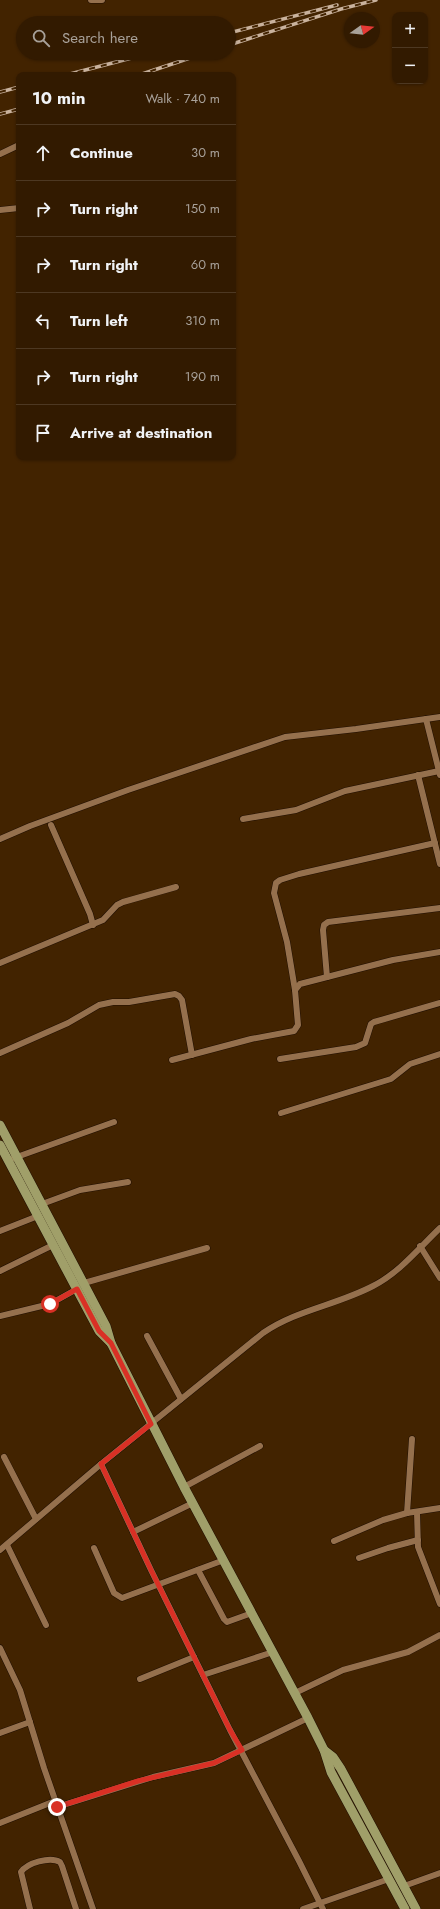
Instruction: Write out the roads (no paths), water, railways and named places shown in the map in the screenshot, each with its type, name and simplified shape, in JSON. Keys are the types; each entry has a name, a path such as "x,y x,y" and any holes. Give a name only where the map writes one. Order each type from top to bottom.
{"main road":[{"path":"0,1125 12,1158 38,1216 53,1244 106,1326 111,1343 151,1424 295,1693 324,1750 331,1772 405,1909"},
{"path":"0,1145 12,1158 42,1204 80,1286"},
{"path":"324,1750 333,1757 341,1769 416,1909"}],"street":[{"path":"91,0 102,0"},
{"path":"0,154 16,146"},
{"path":"0,210 16,208"},
{"path":"0,839 30,826 128,790 285,737 440,717"},
{"path":"243,819 296,810 345,791 418,775 439,773 426,719"},
{"path":"418,775 440,864"},
{"path":"52,825 90,914 93,925"},
{"path":"172,1060 251,1039 294,1031 298,1025 295,990 287,942 274,893 276,883 280,880 299,874 435,842"},
{"path":"0,962 93,925 103,920 117,905 123,902 176,887"},
{"path":"327,977 323,930 324,925 328,922 440,908"},
{"path":"295,990 300,984 393,960 440,952"},
{"path":"0,1053 68,1023 99,1005 113,1002 129,1002 175,994 182,1000 192,1055"},
{"path":"280,1059 356,1047 365,1043 371,1024 374,1022 440,1003"},
{"path":"281,1113 391,1079 410,1064 440,1054"},
{"path":"12,1158 114,1122"},
{"path":"42,1204 80,1190 128,1182"},
{"path":"0,1231 38,1216"},
{"path":"0,1550 101,1464 272,1327 293,1317 343,1300 373,1286 396,1270 440,1228"},
{"path":"0,1271 53,1244"},
{"path":"420,1246 440,1278"},
{"path":"0,1316 50,1304 80,1286 207,1248"},
{"path":"146,1336 181,1399"},
{"path":"407,1513 412,1439"},
{"path":"184,1487 260,1446"},
{"path":"4,1457 36,1519"},
{"path":"101,1464 203,1676 321,1906"},
{"path":"133,1532 193,1503"},
{"path":"334,1541 383,1520 407,1513 440,1508"},
{"path":"418,1512 418,1540 421,1556 440,1604"},
{"path":"359,1558 418,1540"},
{"path":"7,1545 46,1624"},
{"path":"94,1548 114,1593 118,1596 127,1597 224,1560"},
{"path":"198,1570 227,1622 252,1613"},
{"path":"295,1693 343,1670 408,1652 440,1635"},
{"path":"0,1648 20,1690 56,1804 93,1909"},
{"path":"203,1676 273,1652"},
{"path":"140,1678 194,1657"},
{"path":"0,1823 56,1804 138,1781 214,1763 308,1718"},
{"path":"0,1733 30,1722"},
{"path":"30,1909 21,1872 26,1866 53,1860 60,1862 62,1866 76,1909"},
{"path":"404,1886 440,1873"},
{"path":"303,1909 321,1906 389,1879"}],"railway":[{"path":"236,43 341,9 376,0"},
{"path":"236,31 337,5"},
{"path":"78,72 124,60"},
{"path":"148,72 184,60"},
{"path":"0,92 16,88"},
{"path":"0,114 16,110"}]}
